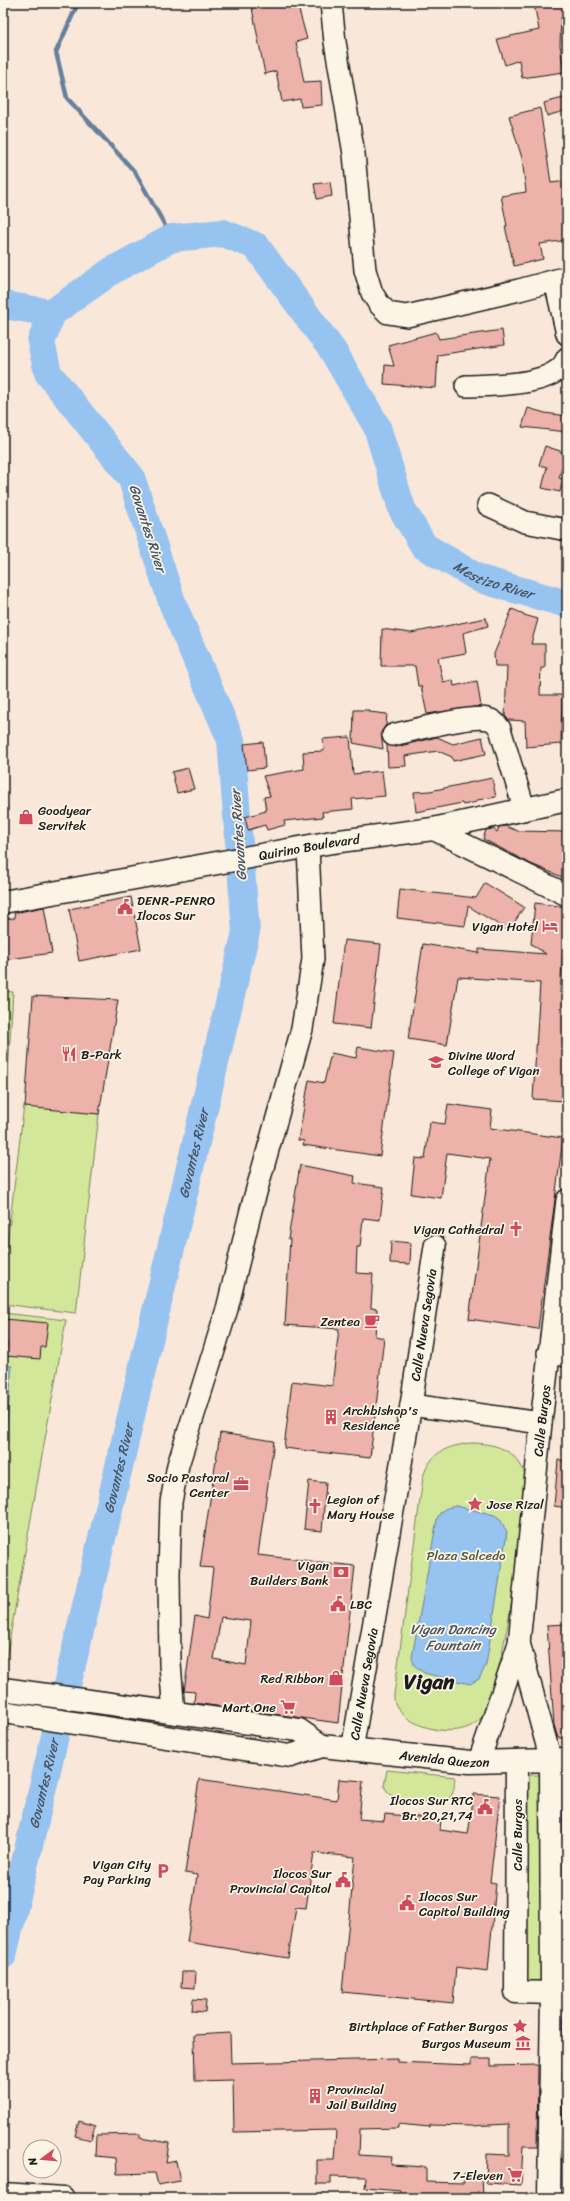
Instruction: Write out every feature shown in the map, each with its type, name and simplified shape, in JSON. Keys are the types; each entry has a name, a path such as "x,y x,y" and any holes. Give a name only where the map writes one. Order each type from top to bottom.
{"main road":[{"name":"Quirino Boulevard","path":"3,902 284,851 433,829 524,808 567,800"},
{"name":"Avenida Quezon","path":"11,1690 299,1730 322,1746"},
{"path":"103,1727 108,1704"},
{"name":"Avenida Quezon","path":"9,1712 176,1740 290,1756 322,1746 479,1761 559,1759"},
{"name":"Calle Burgos","path":"549,2198 552,1992 559,1759"},
{"name":"Calle Burgos","path":"517,1761 516,1992 552,1992"},
{"path":"14,2196 63,2198"}],"street":[{"path":"331,3 334,42 354,154 365,270 372,293 379,304 388,313 407,316 561,279 567,334"},
{"path":"466,386 518,384 541,378 558,370 567,358"},
{"path":"488,505 525,522 567,530"},
{"path":"393,735 442,724 483,719 492,720 500,729 524,808"},
{"path":"433,829 567,895"},
{"path":"174,1713 169,1627 171,1502 178,1465 227,1309 251,1210 282,1107 302,1029 313,959 308,847"},
{"name":"Calle Burgos","path":"479,1761 520,1643 541,1423 558,1355 567,1200"},
{"name":"Calle Nueva Segovia","path":"352,1750 411,1405 435,1246"},
{"path":"411,1405 541,1423"},
{"name":"Calle Burgos","path":"520,1643 559,1759"}],"green space":[{"path":"3,991 13,992 3,1150"},
{"path":"24,1105 99,1114 76,1313 3,1304 3,1278"},
{"path":"3,1313 66,1320 4,1671 3,1671"},
{"name":"Plaza Salcedo","path":"470,1443 486,1444 502,1448 515,1457 526,1478 526,1497 510,1613 503,1648 488,1703 483,1715 475,1723 465,1728 452,1731 439,1730 425,1727 413,1722 403,1715 395,1705 394,1695 423,1477 430,1462 440,1452 453,1446"},
{"path":"387,1770 455,1777 453,1792 447,1800 441,1802 425,1802 395,1798 389,1794 384,1786"},
{"path":"525,1775 540,1775 541,1981 525,1981"}],"water":[{"path":"3,1365 12,1366 3,1469"},
{"name":"Vigan Dancing Fountain","path":"456,1506 495,1515 500,1519 507,1532 486,1665 479,1679 470,1684 424,1673 414,1665 412,1657 437,1519 440,1513 444,1510 449,1507"}],"building":[{"path":"251,3 297,3 307,39 296,42 304,82 321,81 322,105 301,107 300,99 282,102 276,71 265,74"},
{"path":"534,3 565,3 567,16 561,18 560,45 564,72 522,78 519,60 505,65 497,39 539,30"},
{"path":"567,97 567,110 547,116 544,103"},
{"path":"540,108 551,183 567,181 567,240 540,244 543,259 514,266 505,226 507,226 501,196 526,192 522,158 509,116"},
{"path":"330,182 332,196 317,199 314,184"},
{"path":"502,330 504,345 438,355 436,388 384,384 385,365 394,366 388,345 436,332 439,339"},
{"path":"528,408 545,413 567,416 567,432 522,427"},
{"path":"545,446 566,453 559,478 563,479 560,492 542,488 547,467 539,465"},
{"path":"512,609 524,615 538,619 531,644 545,644 545,668 541,668 540,695 562,695 561,744 526,747 525,721 509,720 505,716 507,666 495,666 494,654"},
{"path":"486,618 488,626 463,633 466,653 438,658 443,682 453,680 454,686 477,681 481,706 427,714 421,686 418,686 415,666 381,666 382,629 411,633"},
{"path":"354,710 369,710 369,712 387,714 386,725 381,732 383,749 353,743"},
{"path":"350,737 353,774 382,771 385,796 352,799 353,809 322,812 323,817 284,821 285,825 267,830 265,825 248,830 245,817 266,811 264,797 270,796 263,776 304,769 303,752 324,751 323,739"},
{"path":"437,737 453,744 482,737 486,754 453,761 452,757 438,751 405,756 406,766 388,767 387,745 396,747"},
{"path":"263,742 265,768 247,770 244,744"},
{"path":"188,768 194,789 177,793 172,772"},
{"path":"492,778 496,797 477,800 477,802 463,805 462,803 416,812 414,792 430,791"},
{"path":"505,826 518,831 567,832 567,879 531,864 483,839 486,830 493,829 497,832 499,827"},
{"path":"485,883 524,907 509,931 468,906 465,926 397,918 400,889 476,898"},
{"path":"131,897 141,949 79,961 69,909"},
{"path":"535,903 567,907 567,950 563,949 560,993 567,993 565,1101 533,1099 540,983 458,977 447,1045 408,1039 423,944 479,953 479,949 546,954 531,944"},
{"path":"44,907 52,953 3,960 3,919 15,918 14,913"},
{"path":"344,940 381,944 371,1028 334,1024"},
{"name":"B-Park","path":"33,996 118,1000 99,1114 25,1107"},
{"path":"358,1047 394,1053 380,1156 303,1145 304,1141 298,1140 309,1080 324,1083 331,1053 356,1058"},
{"name":"Vigan Cathedral","path":"448,1104 492,1110 490,1128 563,1138 538,1329 469,1319 490,1159 447,1153 441,1198 411,1194 415,1158 425,1159 430,1122 445,1124"},
{"path":"300,1165 355,1176 354,1183 384,1187 380,1220 363,1218 360,1247 357,1247 356,1273 373,1274 371,1308 377,1309 375,1336 384,1338 370,1458 284,1448 292,1381 332,1386 339,1329 285,1325 290,1239 288,1239"},
{"path":"391,1241 411,1243 410,1264 390,1263"},
{"path":"4,1319 48,1323 45,1347 41,1347 40,1359 6,1356 7,1342 3,1342"},
{"path":"220,1433 274,1441 258,1555 355,1566 338,1723 194,1703 195,1692 184,1691 195,1616 207,1619 213,1568 200,1567","holes":["221,1617 251,1621 246,1665 214,1659"]},
{"path":"558,1460 567,1461 567,1508 554,1506"},
{"name":"Legion of Mary House","path":"309,1481 326,1483 322,1531 304,1529"},
{"path":"567,1624 567,1738 558,1738 554,1725 547,1625"},
{"path":"199,1779 337,1800 339,1779 363,1781 359,1819 384,1821 385,1814 441,1819 440,1830 468,1834 474,1794 500,1796 490,1882 496,1883 488,1971 456,1967 453,2003 342,1992 355,1857 314,1853 306,1908 296,1907 288,1958 187,1942 197,1875 185,1873"},
{"path":"182,1972 196,1972 195,1988 181,1987"},
{"path":"193,1999 206,2000 205,2012 192,2011"},
{"path":"230,2033 231,2063 397,2059 397,2062 471,2065 471,2059 491,2059 491,2066 538,2065 537,2146 523,2146 521,2185 486,2183 487,2154 509,2155 509,2124 471,2126 429,2125 429,2127 398,2124 398,2128 360,2129 359,2155 392,2157 391,2165 426,2167 426,2182 464,2183 464,2174 482,2174 483,2198 400,2196 400,2191 365,2188 366,2177 331,2176 331,2184 317,2184 317,2160 334,2160 336,2130 234,2132 233,2080 195,2081 194,2035"},
{"path":"563,2114 567,2114 567,2146 562,2146"},
{"path":"79,2121 95,2126 91,2140 75,2136"},
{"path":"140,2134 140,2138 169,2143 166,2163 176,2161 180,2181 158,2185 155,2173 117,2174 116,2158 95,2156 96,2135"}],"waterway":[{"path":"78,3 56,52 67,98 135,172 172,238"},
{"name":"Govantes River","path":"3,1955 246,932 231,740 173,605 131,477 48,373 41,342 52,313 113,270 172,238 223,233 256,246 333,351 377,427 402,509 424,546 480,579 567,604"},
{"path":"3,305 52,313"}],"place":[{"name":"Goodyear Servitek","path":"26,817"},
{"name":"DENR-PENRO Ilocos Sur","path":"125,907"},
{"name":"Vigan Hotel","path":"550,926"},
{"name":"B-Park","path":"69,1054"},
{"name":"Divine Word College of Vigan","path":"436,1062"},
{"name":"Vigan Cathedral","path":"516,1229"},
{"name":"Zentea","path":"372,1321"},
{"name":"Archbishop's Residence","path":"331,1417"},
{"name":"Socio Pastoral Center","path":"241,1484"},
{"name":"Jose Rizal","path":"475,1504"},
{"name":"Legion of Mary House","path":"315,1506"},
{"name":"Vigan Builders Bank","path":"341,1572"},
{"name":"LBC","path":"338,1604"},
{"name":"Red Ribbon","path":"336,1678"},
{"name":"Mart One","path":"288,1707"},
{"name":"Ilocos Sur RTC Br. 20,21,74","path":"485,1807"},
{"name":"Vigan City Pay Parking","path":"163,1871"},
{"name":"Ilocos Sur Provincial Capitol","path":"343,1880"},
{"name":"Ilocos Sur Capitol Building","path":"407,1903"},
{"name":"Birthplace of Father Burgos","path":"520,2026"},
{"name":"Burgos Museum","path":"523,2043"},
{"name":"Provincial Jail Building","path":"315,2096"},
{"name":"7-Eleven","path":"515,2175"}],"district":[{"name":"Vigan","path":"429,1682"}],"water label":[{"name":"Mestizo River","path":"494,578"}]}
